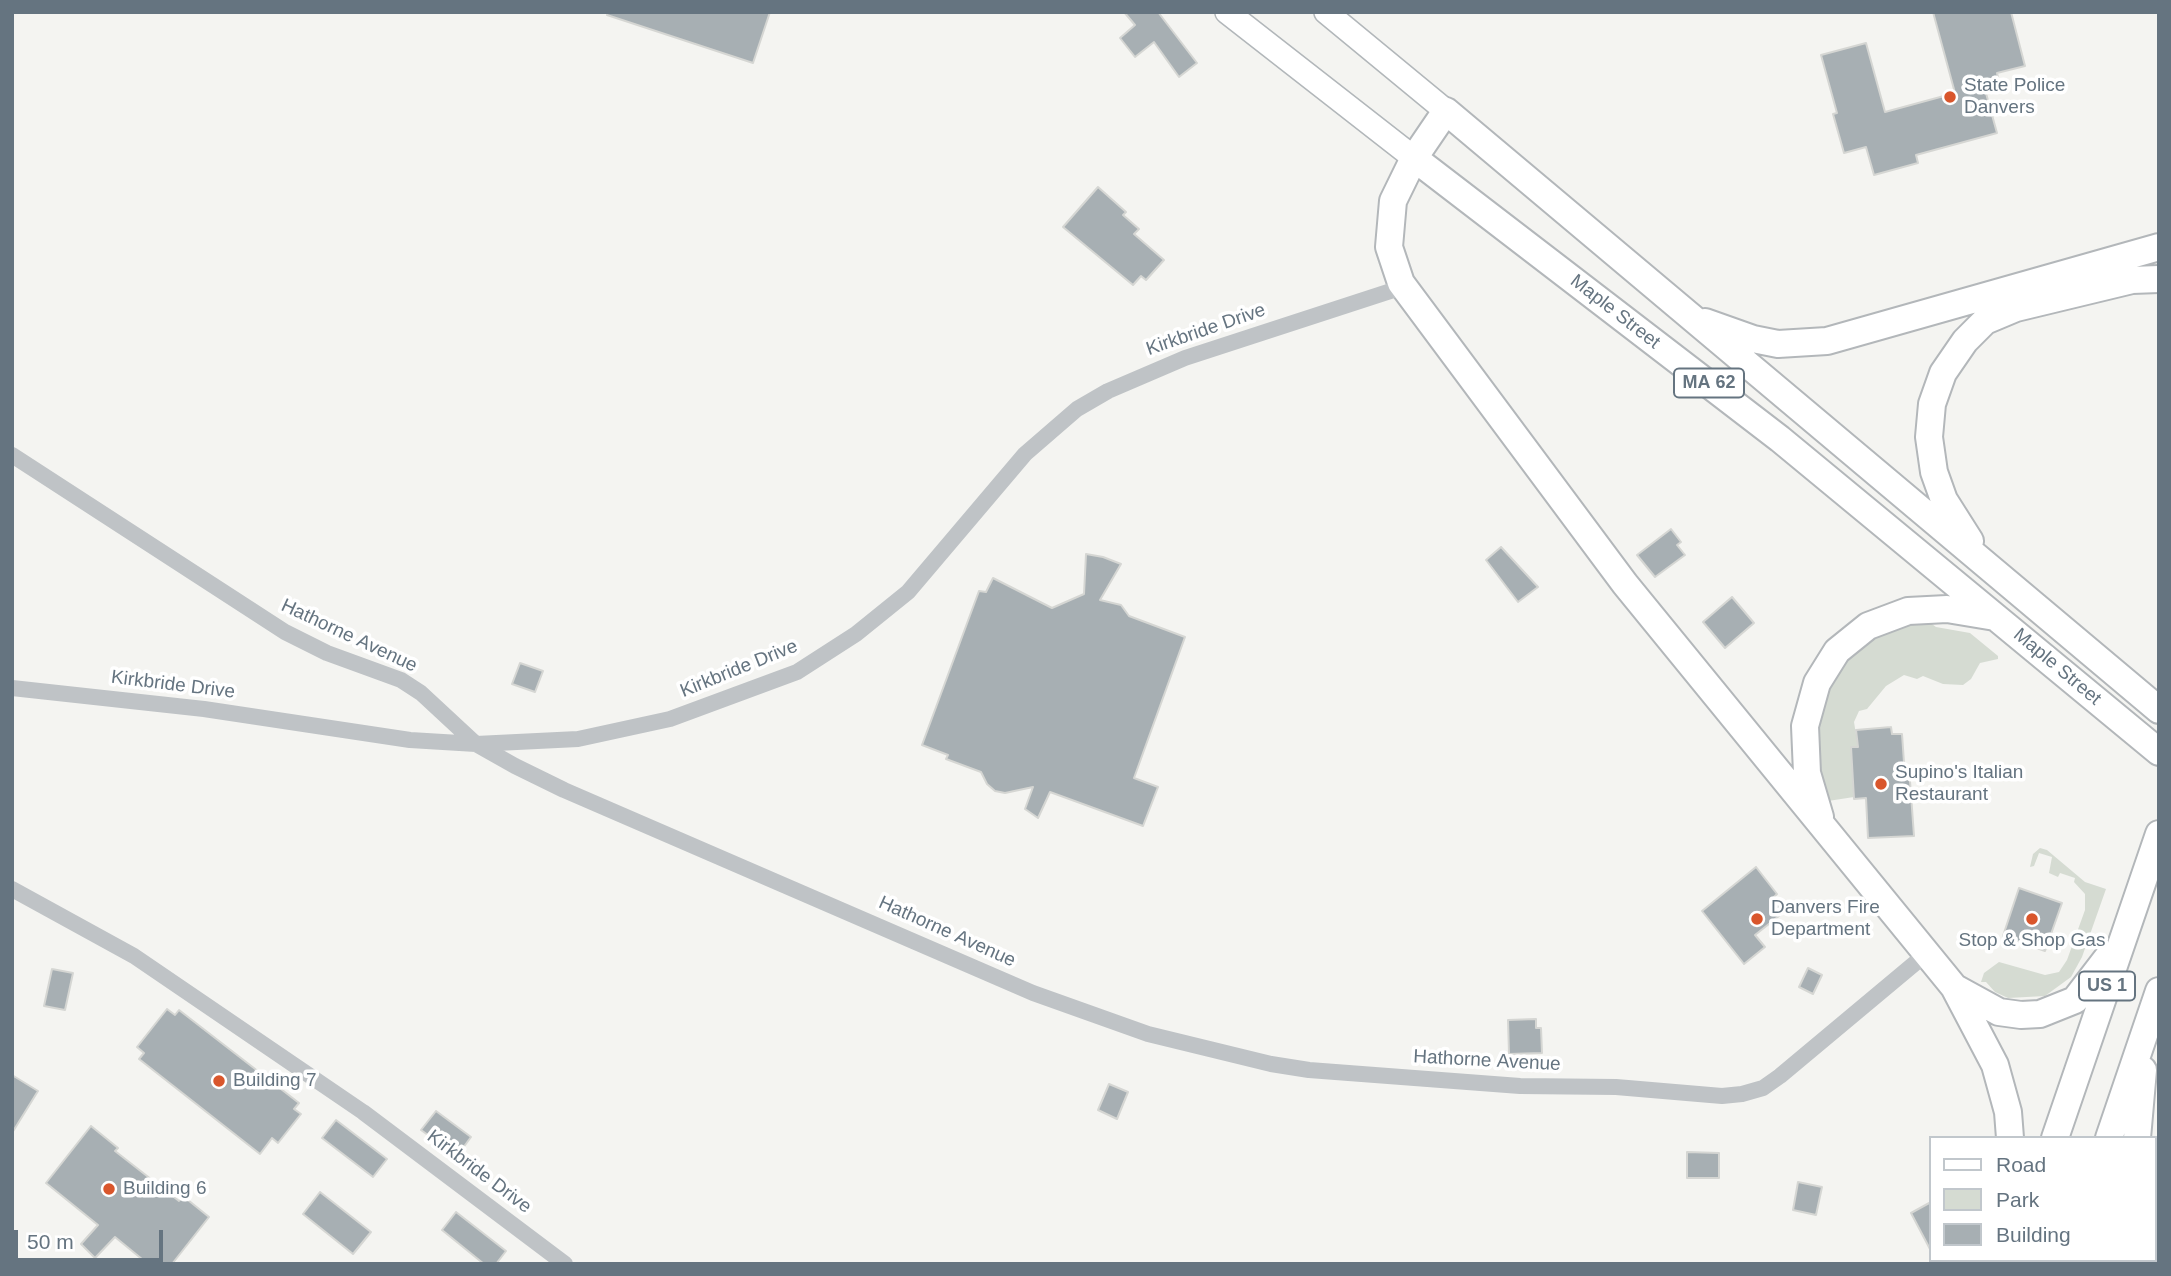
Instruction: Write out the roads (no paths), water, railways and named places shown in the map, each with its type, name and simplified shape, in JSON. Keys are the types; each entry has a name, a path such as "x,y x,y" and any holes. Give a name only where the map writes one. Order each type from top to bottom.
{"main road":[{"name":"Maple Street","path":"1227,12 1770,431 2159,752"},
{"name":"Maple Street","path":"1326,12 2159,710"},
{"path":"1446,111 1414,158 1397,191 1390,220 1391,257 1403,287 1602,554 1832,841 1954,987 1996,1065 2008,1112 2010,1136"},
{"path":"1678,308 1753,339 1778,344 1827,341 2159,247"},
{"path":"2011,586 1981,555 1954,518 1934,472 1929,437 1932,404 1943,373 1965,341 1985,321 2016,308 2080,292 2132,280 2159,279"},
{"path":"1832,841 1808,781 1805,743 1811,697 1832,657 1862,629 1895,614 1939,609 1997,617"},
{"name":"US 1","path":"2056,1136 2159,834"},
{"path":"1954,987 1999,1012 2021,1015 2059,1008 2075,1000 2092,979 2130,919"},
{"name":"US 1","path":"2110,1136 2159,991"},
{"path":"2137,1136 2149,1020"}],"street":[{"name":"Kirkbride Drive","path":"12,688 204,709 410,740 476,744 566,740 670,719 797,672 856,634 908,592 939,559 1009,471 1077,409 1145,373 1403,287"},
{"name":"Hathorne Avenue","path":"12,455 285,632 327,653 401,680 421,693 476,744 564,790 1033,993 1148,1034 1271,1064 1401,1079 1520,1086 1616,1087 1722,1096 1742,1094 1763,1088 1780,1076 1926,954"},
{"name":"Kirkbride Drive","path":"12,889 145,963 363,1112 565,1264"}],"place":[{"name":"State Police Danvers","path":"1950,97"},
{"name":"Supino's Italian Restaurant","path":"1881,784"},
{"name":"Danvers Fire Department","path":"1757,919"},
{"name":"Stop & Shop Gas","path":"2032,919"},
{"name":"Building 7","path":"219,1081"},
{"name":"Building 6","path":"109,1189"}]}
